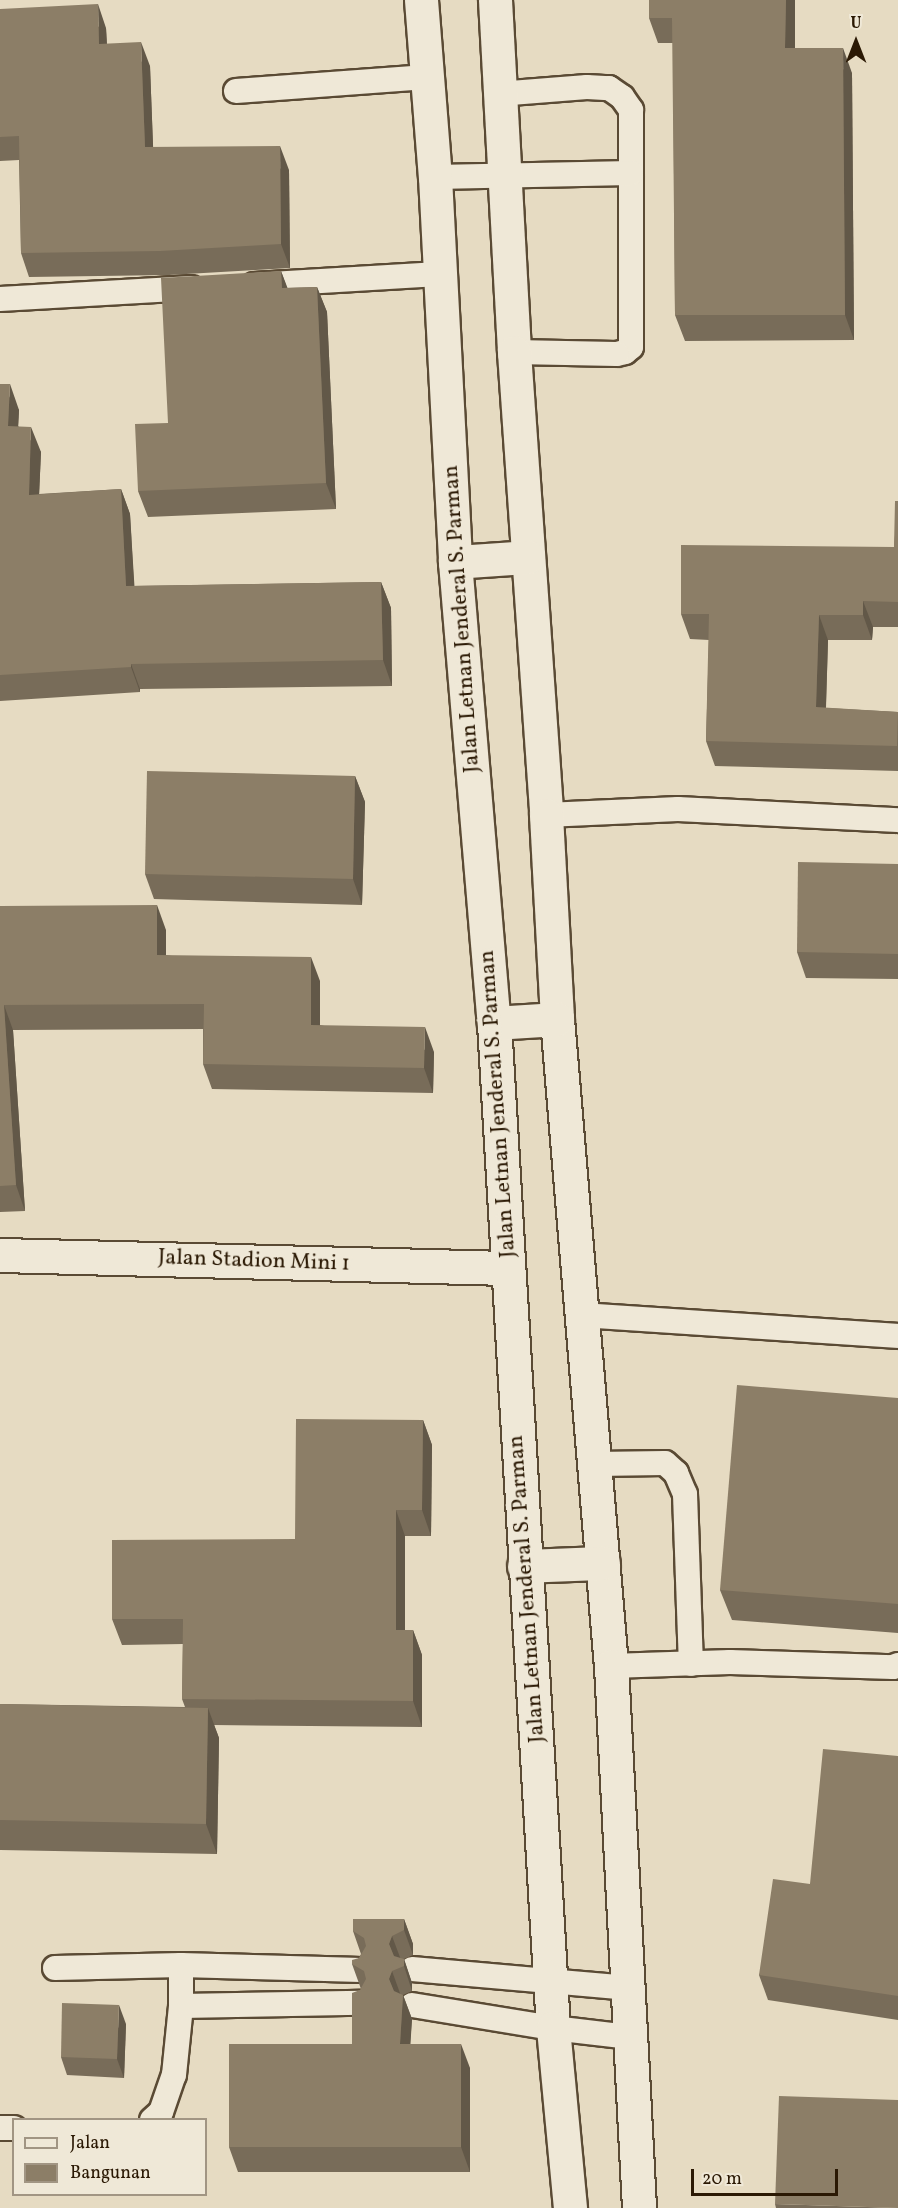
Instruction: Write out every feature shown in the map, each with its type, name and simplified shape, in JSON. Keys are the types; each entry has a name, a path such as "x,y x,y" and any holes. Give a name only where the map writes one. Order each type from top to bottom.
{"street":[{"name":"Jalan Letnan Jenderal S. Parman","path":"421,0 435,177 455,562 494,1023 524,1566 552,1980 553,2028 570,2208"},
{"path":"495,0 498,94 546,816 557,1019 611,1666 639,2208"},
{"path":"455,562 528,557"},
{"path":"494,1023 557,1019"},
{"name":"Jalan Stadion Mini 1","path":"0,1255 508,1268"},
{"path":"524,1566 603,1563"}],"lane":[{"path":"236,91 426,77"},
{"path":"498,94 586,87 609,88 622,97 631,110 631,346 626,352 617,354 514,352"},
{"path":"435,177 631,173"},
{"path":"0,299 439,274"},
{"path":"546,816 678,809 898,820"},
{"path":"582,1315 898,1336"},
{"path":"595,1464 665,1463 676,1473 685,1494 691,1664"},
{"path":"611,1666 730,1662 894,1667 898,1665"},
{"path":"54,1968 181,1965 362,1970"},
{"path":"154,2118 161,2112 174,2075 181,2006 181,1965"},
{"path":"412,1969 629,1988"},
{"path":"181,2006 361,2003"},
{"path":"412,2005 553,2028 630,2037"}],"building":[{"path":"649,0 786,0 785,48 843,48 845,315 675,315 672,18 649,18"},
{"path":"98,4 99,44 141,42 145,147 280,146 281,244 160,251 21,253 19,136 0,137 0,9"},
{"path":"281,271 282,288 317,287 326,483 138,491 135,424 168,423 161,278"},
{"path":"0,384 10,384 8,426 31,427 29,495 121,489 126,586 381,582 383,660 131,664 131,667 0,675"},
{"path":"895,501 898,501 898,602 863,601 863,615 819,615 816,707 898,712 897,746 706,741 709,614 681,614 681,545 894,547"},
{"path":"147,771 355,776 353,879 145,874"},
{"path":"798,862 898,864 898,954 797,952"},
{"path":"157,905 157,955 311,957 311,1025 425,1027 424,1068 203,1064 204,1004 0,1005 0,906"},
{"path":"0,1005 4,1005 16,1185 0,1186"},
{"path":"737,1385 898,1398 898,1604 720,1590"},
{"path":"296,1419 423,1420 422,1510 396,1510 396,1630 413,1630 413,1701 182,1699 183,1619 112,1619 112,1540 295,1539"},
{"path":"0,1704 208,1708 206,1824 0,1820"},
{"path":"823,1749 898,1756 898,1996 759,1975 773,1879 810,1884"},
{"path":"353,1919 404,1919 404,1930 392,1936 389,1944 394,1956 404,1959 404,1966 392,1971 389,1979 394,1991 403,1995 400,2044 461,2044 461,2147 229,2147 229,2044 352,2044 352,1993 360,1990 366,1979 364,1971 352,1964 352,1960 359,1958 366,1946 364,1938 353,1931"},
{"path":"62,2003 119,2005 117,2059 61,2057"},
{"path":"779,2096 898,2100 898,2208 775,2204"}]}
